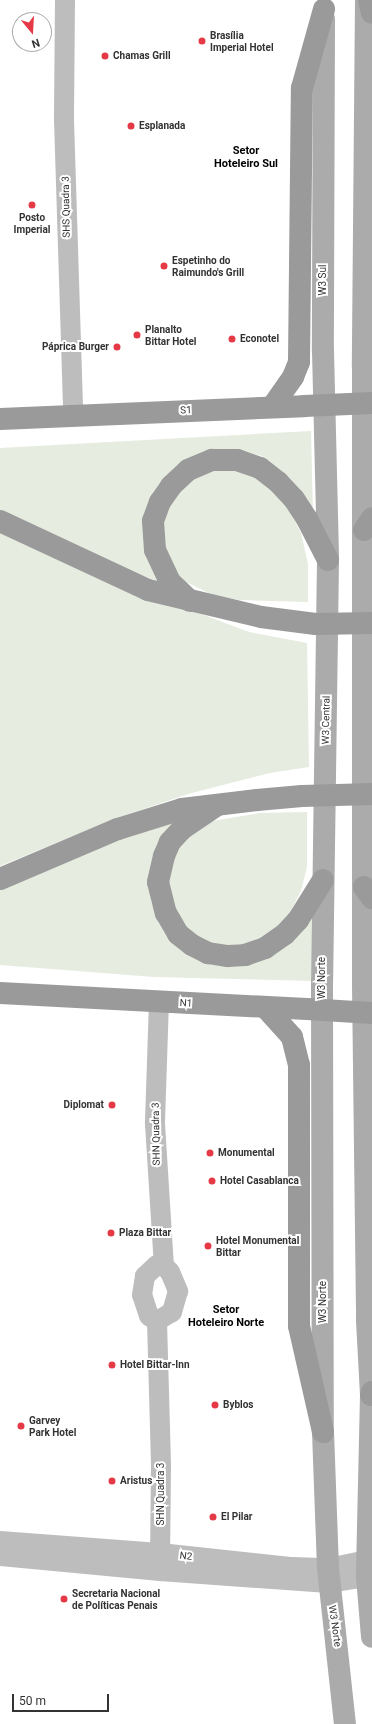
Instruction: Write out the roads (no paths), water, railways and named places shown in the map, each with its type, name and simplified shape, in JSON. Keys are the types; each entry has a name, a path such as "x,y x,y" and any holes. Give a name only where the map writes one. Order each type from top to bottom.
{"highway":[{"path":"369,0 372,13"},
{"path":"272,407 293,377 299,362 302,88 325,4"},
{"name":"S1","path":"0,419 72,414 304,406 372,402"},
{"path":"190,601 170,582 155,550 153,521 160,502 171,486 188,470 212,460 237,460 260,468 278,482 294,499 307,519 328,560"},
{"path":"0,521 148,590 261,617 316,624 372,623"},
{"path":"0,879 118,829 182,809 302,796 372,794"},
{"path":"216,806 182,829 170,842 164,856 158,882 166,913 178,934 192,945 208,953 228,956 245,955 266,948 285,934 298,920 323,880"},
{"name":"N1","path":"0,993 372,1013"},
{"path":"265,1007 292,1037 299,1065 299,1326 323,1432"}],"main road":[{"path":"366,0 368,524 367,1321 372,1394 370,1568 372,1638"},
{"name":"W3 Sul","path":"325,4 323,351 328,560"},
{"name":"W3 Central","path":"323,880 328,560"},
{"name":"W3 Norte","path":"323,880 323,1432 328,1576 345,1724"}],"street":[{"name":"SHS Quadra 3","path":"65,0 64,120 72,414"},
{"path":"0,410 27,418"},
{"path":"0,1001 34,995"},
{"name":"SHN Quadra 3","path":"159,1001 155,1124 164,1266"},
{"path":"157,1264 164,1266 176,1282 177,1301 172,1312 157,1321 149,1316 142,1295 145,1276 151,1268 157,1264"},
{"name":"SHN Quadra 3","path":"157,1321 160,1562"},
{"name":"N2","path":"0,1541 160,1562 197,1574 328,1576 370,1568"},
{"name":"N2","path":"0,1556 160,1562 212,1559 328,1576"},
{"path":"197,1574 201,1565 212,1559"}],"place":[{"name":"Brasília Imperial Hotel","path":"202,41"},
{"name":"Chamas Grill","path":"105,56"},
{"name":"Esplanada","path":"131,126"},
{"name":"Posto Imperial","path":"32,205"},
{"name":"Espetinho do Raimundo's Grill","path":"164,266"},
{"name":"Planalto Bittar Hotel","path":"137,335"},
{"name":"Econotel","path":"232,339"},
{"name":"Páprica Burger","path":"117,347"},
{"name":"Diplomat","path":"112,1105"},
{"name":"Monumental","path":"210,1153"},
{"name":"Hotel Casablanca","path":"212,1181"},
{"name":"Plaza Bittar","path":"111,1233"},
{"name":"Hotel Monumental Bittar","path":"208,1246"},
{"name":"Hotel Bittar-Inn","path":"112,1365"},
{"name":"Byblos","path":"215,1405"},
{"name":"Garvey Park Hotel","path":"21,1426"},
{"name":"Aristus","path":"112,1481"},
{"name":"El Pilar","path":"213,1517"},
{"name":"Secretaria Nacional de Políticas Penais","path":"64,1599"}],"district":[{"name":"Setor Hoteleiro Sul","path":"246,158"},
{"name":"Setor Hoteleiro Norte","path":"226,1317"}]}
